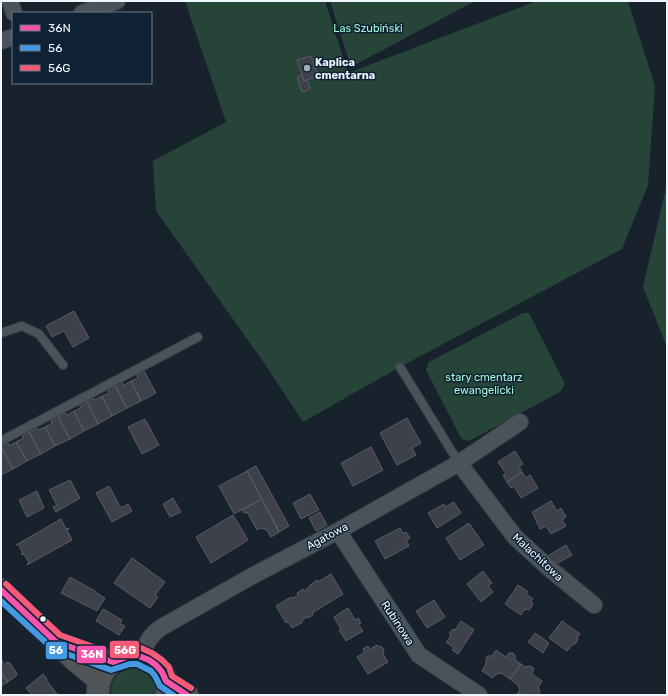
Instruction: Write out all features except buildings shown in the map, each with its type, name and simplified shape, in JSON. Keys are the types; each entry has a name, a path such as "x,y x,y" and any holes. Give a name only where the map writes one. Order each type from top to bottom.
{"main road":[{"path":"1,590 84,668 98,688"},
{"path":"56,642 113,662"},
{"path":"98,688 107,666 129,656 141,657 149,660 162,672 166,688 187,695"}],"street":[{"path":"10,1 14,12"},
{"path":"85,12 117,1"},
{"path":"1,41 12,37"},
{"name":"Agatowa","path":"141,657 146,643 156,631 252,576 338,531 459,463 520,422"},
{"name":"Malachitowa","path":"459,463 515,537 594,606"},
{"name":"Rubinowa","path":"338,531 419,655 478,695"}],"lane":[{"path":"1,333 22,326 39,334 63,365"},
{"path":"1,441 198,337"},
{"path":"400,367 459,463"}],"green space":[{"path":"185,1 325,1 348,73 537,1 628,1 655,86 648,185 622,249 400,367 303,422 260,357 156,211 153,161 226,122"},
{"name":"Las Szubiński","path":"330,1 475,1 351,67"},
{"path":"667,183 667,347 643,287"},
{"name":"stary cmentarz ewangelicki","path":"523,313 529,313 565,384 560,392 467,441 461,438 426,370 429,362"},
{"path":"135,668 145,671 152,677 156,695 111,695 112,684 117,676 125,670"}],"transit line":[{"name":"56G","path":"6,584 60,635 113,654 129,648 141,648 162,660 169,667 172,676 191,688"},
{"name":"36N","path":"1,590 56,642 113,662 129,656 139,656 149,660 162,672 166,681 187,695"},
{"name":"56","path":"1,601 53,649 111,670 130,664 137,664 151,671 160,686 173,695"}],"place":[{"name":"Kaplica cmentarna","path":"307,68"}]}
